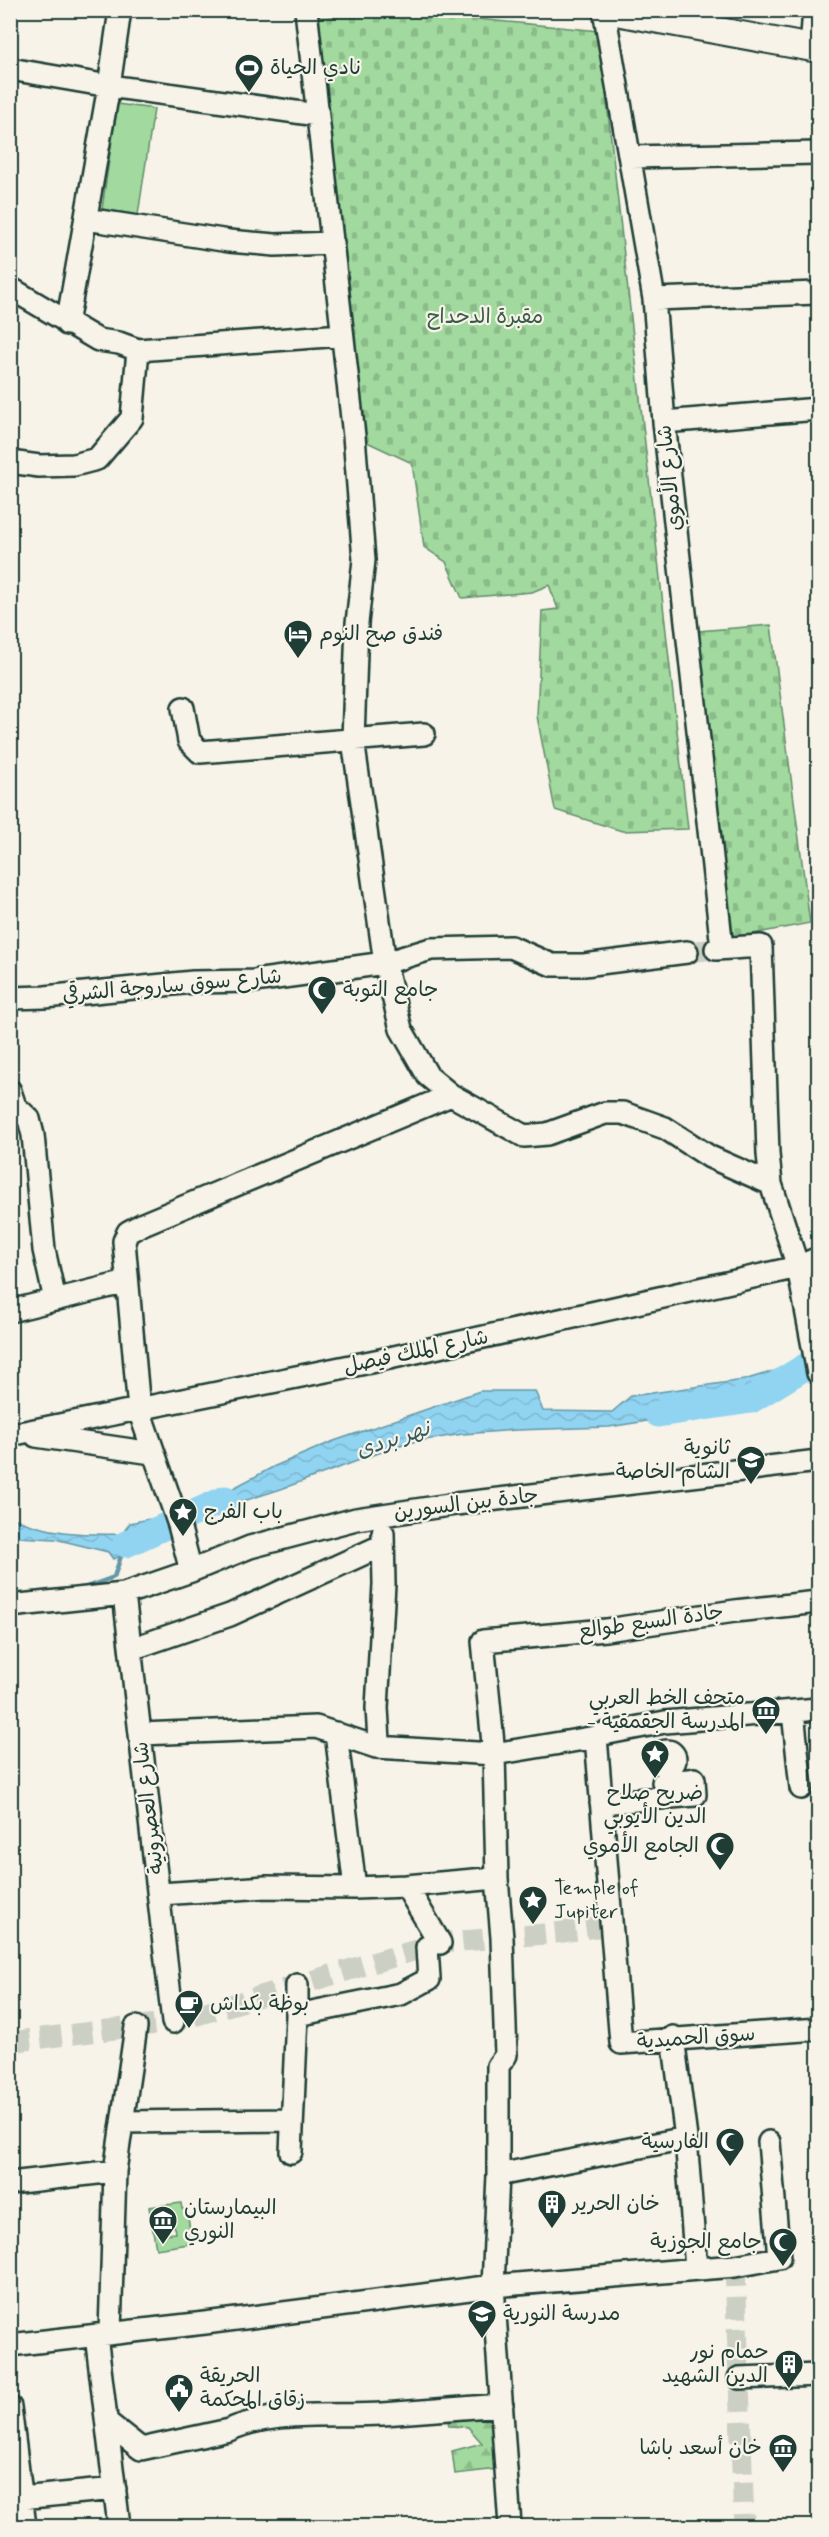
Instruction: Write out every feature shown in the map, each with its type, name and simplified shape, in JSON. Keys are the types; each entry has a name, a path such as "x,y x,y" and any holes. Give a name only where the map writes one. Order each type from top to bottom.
{"main road":[{"path":"605,10 815,49"}],"street":[{"path":"67,324 109,87 120,10"},
{"path":"306,10 354,436 364,560 357,623 353,740 385,963 401,1029 428,1076 451,1095 524,1136 546,1134 604,1113 623,1113 665,1128 710,1157 771,1184 798,1267 819,1373"},
{"name":"شارع الأموي","path":"605,10 654,299 664,422 719,949 761,946 771,1184"},
{"path":"814,10 815,49"},
{"path":"10,69 109,87 317,115"},
{"path":"630,157 819,153"},
{"path":"86,219 229,241 275,245 333,243"},
{"path":"10,288 67,324 98,340 119,343 138,350 342,334"},
{"path":"654,299 819,293"},
{"path":"10,462 39,466 74,465 97,459 132,418 138,350"},
{"path":"664,422 819,409"},
{"path":"183,708 189,741 200,752 424,734"},
{"name":"شارع سوق ساروجة الشرقي","path":"10,998 45,997 193,982 254,981 385,963 431,949 511,947 552,965 584,965 687,952"},
{"path":"10,1091 15,1106 29,1119 33,1135 44,1250 55,1300"},
{"path":"191,1571 179,1525 152,1453 139,1410 124,1240 128,1232 451,1095"},
{"name":"شارع الملك فيصل","path":"15,1435 385,1359 798,1267 819,1258"},
{"path":"10,1311 127,1282"},
{"path":"15,1435 152,1453"},
{"name":"جادة بين السورين","path":"10,1606 124,1594 191,1571 250,1547 356,1519 819,1461"},
{"path":"376,1748 379,1741 378,1708 384,1584 383,1515"},
{"path":"131,1648 230,1615 383,1545"},
{"name":"شارع العصرونية","path":"124,1594 173,2022"},
{"name":"جادة السبع طوالع","path":"494,1754 483,1641 606,1630 735,1611 819,1602"},
{"path":"141,1734 316,1727 376,1748 494,1754 596,1737 665,1722 819,1709"},
{"path":"793,1712 801,1788"},
{"path":"596,1737 601,1803 695,1795 675,1774 665,1722"},
{"path":"336,1733 354,1888"},
{"path":"494,1754 497,1878 502,1938 506,2055 498,2066 498,2175 493,2286 510,2526"},
{"name":"سوق الحميدية","path":"601,1803 619,1924 621,2043 819,2029"},
{"path":"160,1894 266,1887 406,1886 497,1878"},
{"path":"297,2015 401,1995 429,1979 434,1945 406,1886"},
{"path":"291,2152 297,1985"},
{"path":"119,2526 106,2422 103,2334 115,2171 136,2027"},
{"path":"673,2038 686,2138 696,2270"},
{"path":"123,2122 291,2120"},
{"path":"498,2175 686,2138"},
{"path":"10,2345 205,2323 493,2286 696,2270 779,2258 769,2142"},
{"path":"10,2182 115,2171"},
{"path":"739,2378 819,2374"},
{"path":"106,2422 141,2450 229,2430 243,2424 293,2416 446,2411 502,2405"},
{"path":"10,2407 16,2499 25,2526"},
{"path":"16,2499 115,2489"}],"green space":[{"name":"مقبرة الدحداح","path":"306,11 397,11 599,31 688,829 622,831 555,810 537,716 542,611 558,609 549,585 532,592 462,598 446,562 424,547 412,463 354,436"},
{"path":"117,104 154,109 138,215 102,209"},
{"path":"771,625 810,923 731,938 686,632"},
{"path":"181,2203 182,2209 187,2209 189,2244 156,2249 149,2207","holes":["173,2219 175,2233 164,2234 162,2220"]},
{"path":"502,2405 506,2468 455,2474 452,2451 482,2443 468,2427 449,2426 446,2411"}],"water":[{"path":"774,1371 786,1379 751,1400 661,1414 647,1421 609,1427 463,1434 406,1443 219,1509 211,1517 196,1524 189,1504 224,1493 275,1466 334,1441 480,1391 535,1391 543,1411 612,1412 631,1396 744,1380"},
{"path":"11,1517 38,1527 79,1534 122,1534 130,1523 149,1519 159,1529 157,1542 113,1559 108,1552 55,1539 17,1537 11,1533"}],"waterway":[{"name":"نهر بردى","path":"658,1414 751,1400 818,1359"},
{"name":"نهر بردى","path":"126,1544 225,1499"},
{"path":"81,1589 114,1577 121,1556"}],"tunnel":[{"path":"687,952 716,949"},
{"path":"10,2042 173,2022 440,1943 556,1933 611,1925"},
{"path":"735,2266 744,2526"}],"place":[{"name":"نادي الحياة","path":"249,94"},
{"name":"فندق صح النوم","path":"298,660"},
{"name":"جامع التوبة","path":"322,1016"},
{"name":"ثانوية الشام الخاصة","path":"751,1486"},
{"name":"باب الفرج","path":"183,1538"},
{"name":"متحف الخط العربي - المدرسة الجقمقية","path":"766,1736"},
{"name":"ضريح صلاح الدين الأيوبي","path":"655,1780"},
{"name":"الجامع الأموي","path":"720,1872"},
{"name":"Temple of Jupiter","path":"533,1926"},
{"name":"بوظة بكداش","path":"189,2030"},
{"name":"الفارسية","path":"730,2168"},
{"name":"خان الحرير","path":"552,2230"},
{"name":"البيمارستان النوري","path":"163,2246"},
{"name":"جامع الجوزية","path":"783,2268"},
{"name":"مدرسة النورية","path":"482,2340"},
{"name":"حمام نور الدين الشهيد","path":"789,2390"},
{"name":"الحريقة زقاق المحكمة","path":"179,2414"},
{"name":"خان أسعد باشا","path":"783,2474"}]}
